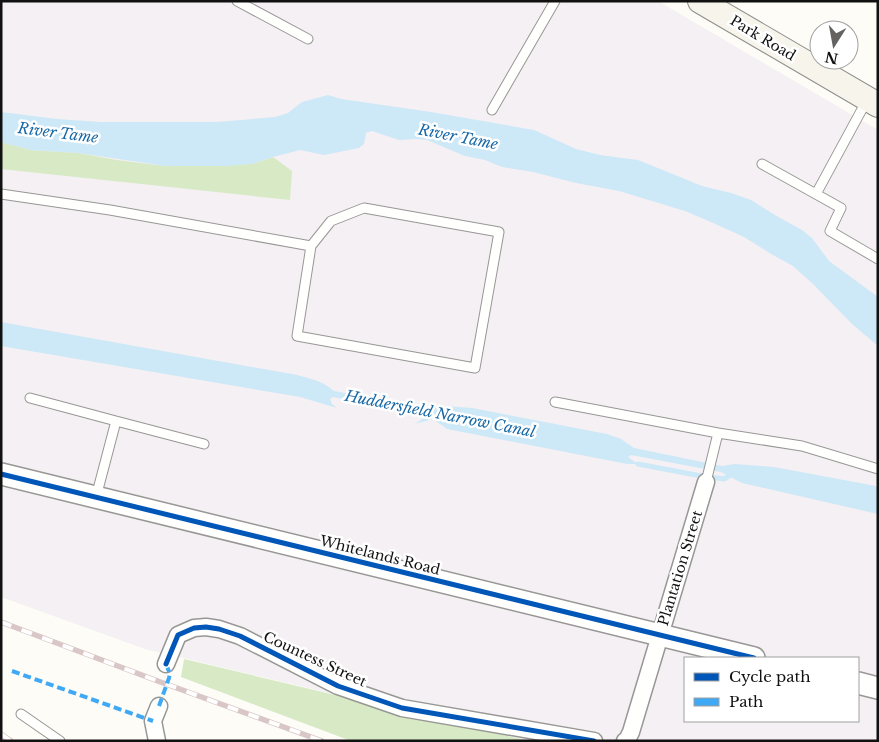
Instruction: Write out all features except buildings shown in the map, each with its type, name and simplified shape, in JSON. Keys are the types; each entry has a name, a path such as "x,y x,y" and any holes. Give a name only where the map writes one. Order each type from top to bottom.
{"main road":[{"name":"Park Road","path":"700,1 872,102"}],"street":[{"name":"Whitelands Road","path":"1,474 750,657"},
{"name":"Plantation Street","path":"626,740 631,732 706,482"},
{"name":"Countess Street","path":"166,664 178,635 194,628 219,628 240,636 338,686 402,708 594,741"},
{"path":"859,683 878,688"},
{"path":"157,741 153,721 159,706"}],"lane":[{"path":"237,1 308,39"},
{"path":"492,110 555,1"},
{"path":"816,194 872,102"},
{"path":"762,164 841,208 830,231 878,259"},
{"path":"1,194 110,210 310,246"},
{"path":"364,208 499,232 475,368 297,336 310,246 331,221 364,208"},
{"path":"30,398 204,444"},
{"path":"555,402 718,433 802,446 878,469"},
{"path":"96,497 116,420"},
{"path":"706,482 718,433"},
{"path":"21,714 60,741"}],"shaded area":[{"path":"1,1 658,1 878,130 878,741 529,741 145,649 1,597"}],"green space":[{"path":"1,142 31,150 79,153 165,166 252,164 273,157 292,171 290,200 1,169"},
{"path":"184,659 529,741 351,741 181,677"}],"water":[{"name":"River Tame","path":"328,95 341,99 534,130 576,149 600,155 638,160 702,186 751,200 802,230 812,238 829,261 878,297 878,346 852,324 793,266 744,237 685,211 619,191 502,167 485,160 465,156 427,140 399,140 372,131 366,133 364,144 359,148 324,155 300,150 252,164 225,166 165,166 79,153 31,150 1,142 1,112 101,122 217,122 275,117 288,113 302,102"},
{"name":"Huddersfield Narrow Canal","path":"1,322 297,375 312,379 334,391 418,407 472,408 607,434 621,439 634,448 722,466 735,464 774,467 876,486 878,487 878,514 742,483 721,472 631,455 628,457 638,464 627,464 447,429 433,419 415,424 425,417 419,413 333,397 330,399 337,408 300,397 1,346"}],"waterway":[{"path":"638,464 724,479 729,476"}],"railway":[{"path":"1,622 322,741"},
{"path":"1,734 11,741"}],"marked path":[{"path":"159,706 170,674 166,664"},
{"path":"12,671 153,721"}],"cycle path":[{"path":"1,474 750,657"},
{"path":"166,664 178,635 194,628 219,629 240,636 338,686 402,708 594,741"}]}
